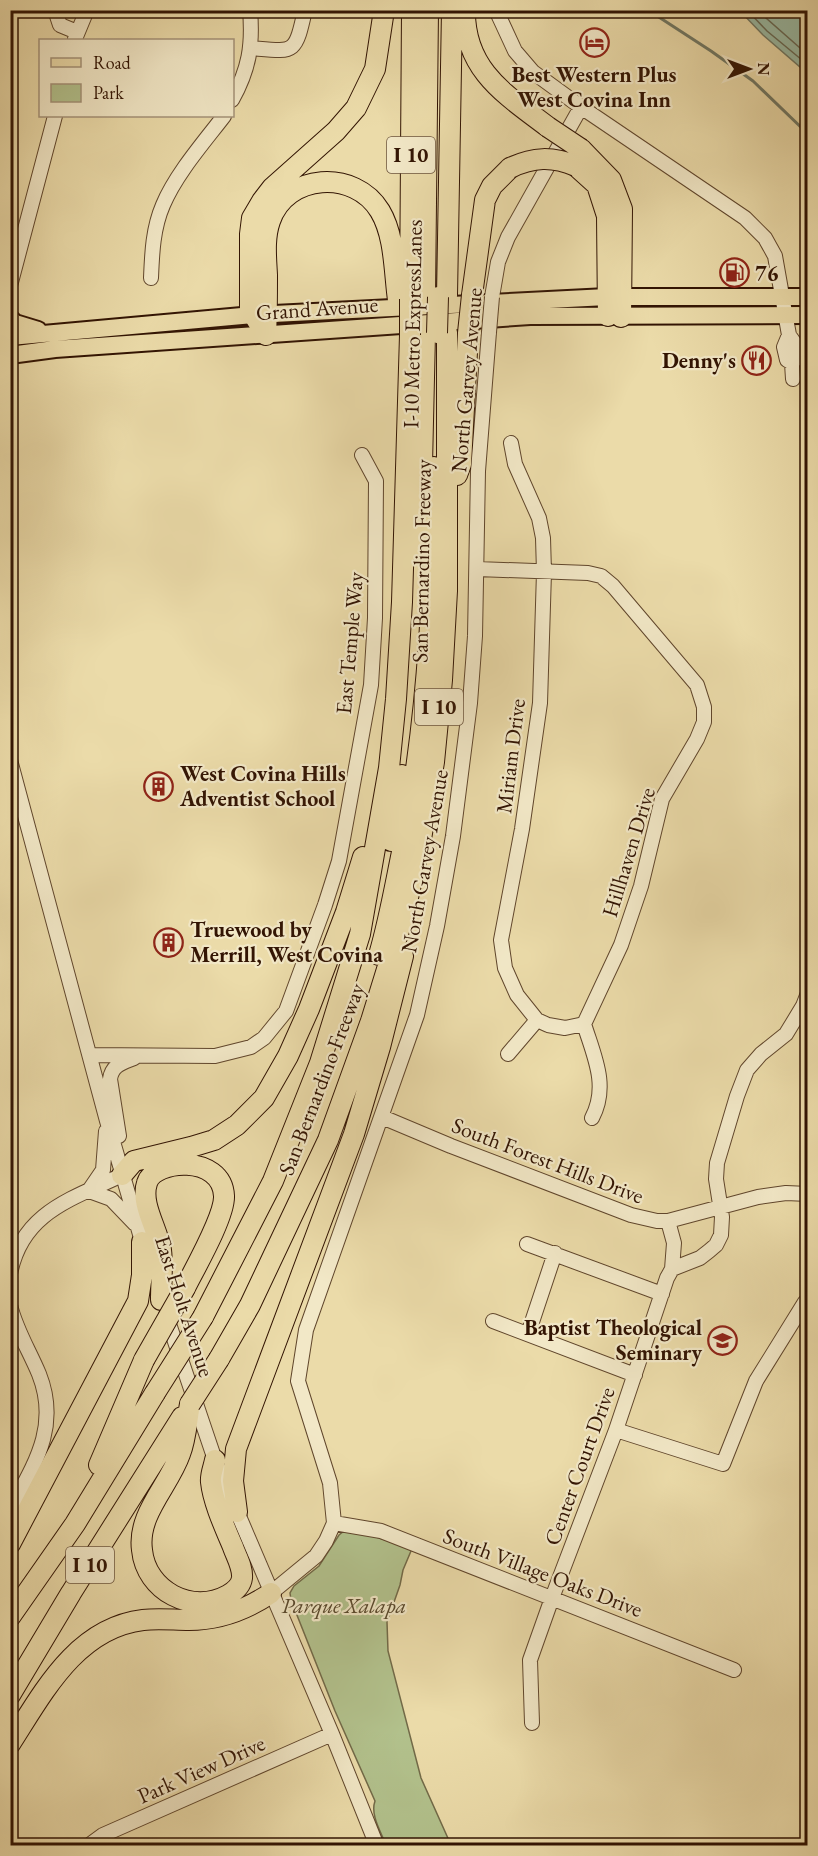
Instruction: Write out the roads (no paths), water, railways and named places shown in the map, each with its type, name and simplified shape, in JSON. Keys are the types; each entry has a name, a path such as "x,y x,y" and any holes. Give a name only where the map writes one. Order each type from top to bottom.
{"highway":[{"path":"262,322 250,309 252,218 261,201 272,188 336,131 356,108 375,69 384,10"},
{"name":"San Bernardino Freeway","path":"10,1695 71,1593 219,1359 250,1305 328,1140 358,1061 405,911 421,839 434,762 446,613 448,500 424,334 412,10"},
{"name":"I-10 Metro ExpressLanes","path":"423,298 428,10"},
{"name":"I-10 Metro ExpressLanes","path":"423,298 440,10"},
{"name":"San Bernardino Freeway","path":"423,298 452,10"},
{"path":"465,10 465,27 478,66 500,90 548,127 578,157 597,185 607,216 614,307"},
{"path":"448,500 461,464 468,333 485,200 492,186 510,168 528,160 541,158 562,160 578,157"},
{"path":"262,322 266,238 276,207 297,188 328,181 360,190 380,210 390,236 423,298 424,334"},
{"name":"San Bernardino Freeway","path":"10,1617 75,1524 202,1317 273,1181 320,1064 360,934 389,768 402,602 410,367 424,334"},
{"name":"I-10 Metro ExpressLanes","path":"324,1049 342,1029 363,965 380,895 406,750 419,598 424,334"},
{"name":"I-10 Metro ExpressLanes","path":"358,1061 354,1033 380,950 397,880 411,810 424,718 435,521 434,431 424,334"},
{"path":"120,1167 134,1161 191,1148 214,1140 237,1125 264,1098 292,1047 346,912 389,768"},
{"path":"237,1512 233,1481 236,1449 318,1233 360,1112 403,960 405,911"},
{"path":"75,1524 144,1360 210,1240 224,1197 222,1185 213,1172 198,1164 183,1164 156,1172 147,1181 146,1197 161,1250 161,1300"},
{"path":"10,1544 138,1301 142,1275 140,1235"},
{"path":"190,1404 181,1454 142,1530 142,1553 148,1572 161,1588 177,1598 202,1602 217,1599 236,1590 242,1579 240,1565 222,1522 210,1481 215,1460"},
{"path":"10,1744 48,1686 72,1656 85,1644 106,1631 119,1625 145,1620 200,1620 224,1616 255,1605 271,1593"}],"main road":[{"name":"Grand Avenue","path":"10,337 51,332 807,297"},
{"name":"Grand Avenue","path":"614,307 807,315"},
{"path":"10,318 15,323 29,329 51,332"},
{"name":"Grand Avenue","path":"10,355 262,322"}],"street":[{"path":"55,10 60,25 76,36 87,10"},
{"path":"234,96 242,82 251,48 250,10"},
{"path":"251,48 289,50 299,38 305,10"},
{"path":"496,10 515,51 533,72 745,218 765,238 775,256 789,335 796,345 796,359 792,363 793,379"},
{"name":"North Garvey Avenue","path":"334,1522 330,1483 298,1381 306,1330 417,1015 437,926 453,836 470,703 475,636 478,471 492,297 498,262 508,237 581,107"},
{"path":"10,286 55,117"},
{"path":"151,278 153,237 164,202 178,178 223,117"},
{"name":"Miriam Drive","path":"511,443 514,464 539,518 543,538 544,572 540,703 522,829 501,940 505,968 517,995 537,1020"},
{"name":"East Temple Way","path":"90,1055 215,1056 251,1047 264,1038 286,1011 339,861 371,686 376,598 376,481 362,455"},
{"name":"Hillhaven Drive","path":"477,569 588,573 601,576 613,586 697,685 704,706 704,722 697,739 662,799 641,886 624,935 584,1024"},
{"name":"East Holt Avenue","path":"10,760 120,1167 161,1300 215,1460 377,1845"},
{"path":"672,1269 700,1258 716,1245 721,1235 721,1206 716,1179 717,1163 729,1120 747,1070 786,1034 803,1006 807,993"},
{"path":"508,1054 537,1020 548,1025 566,1028 584,1024 601,1088 598,1106 592,1118"},
{"path":"10,1274 18,1249 33,1224 63,1203 89,1191 120,1167 120,1139 110,1079 111,1072 116,1066 142,1056"},
{"name":"South Forest Hills Drive","path":"382,1118 632,1215 657,1221 668,1221 758,1197 786,1193 807,1194"},
{"path":"89,1191 103,1170 107,1121"},
{"path":"89,1191 111,1199 140,1235"},
{"name":"Center Court Drive","path":"532,1723 530,1660 616,1430 672,1269 674,1243 668,1221"},
{"path":"527,1244 662,1294"},
{"path":"528,1334 555,1254"},
{"path":"616,1430 723,1464 756,1381 805,1302"},
{"path":"10,1305 19,1332 39,1373 44,1389 47,1421 39,1455 10,1510"},
{"path":"493,1321 634,1375"},
{"path":"271,1593 316,1556 326,1541 334,1522"},
{"name":"South Village Oaks Drive","path":"334,1522 381,1531 734,1670"},
{"name":"Park View Drive","path":"88,1845 103,1835 332,1734"}],"water":[{"path":"740,11 807,11 807,73 763,35"}],"waterway":[{"path":"648,10 753,81 808,134"}],"place":[{"name":"Best Western Plus West Covina Inn","path":"594,42"},
{"name":"76","path":"734,273"},
{"name":"Denny's","path":"757,360"},
{"name":"West Covina Hills Adventist School","path":"159,786"},
{"name":"Truewood by Merrill, West Covina","path":"169,942"},
{"name":"Baptist Theological Seminary","path":"723,1340"}],"park label":[{"name":"Parque Xalapa","path":"344,1605"}]}
